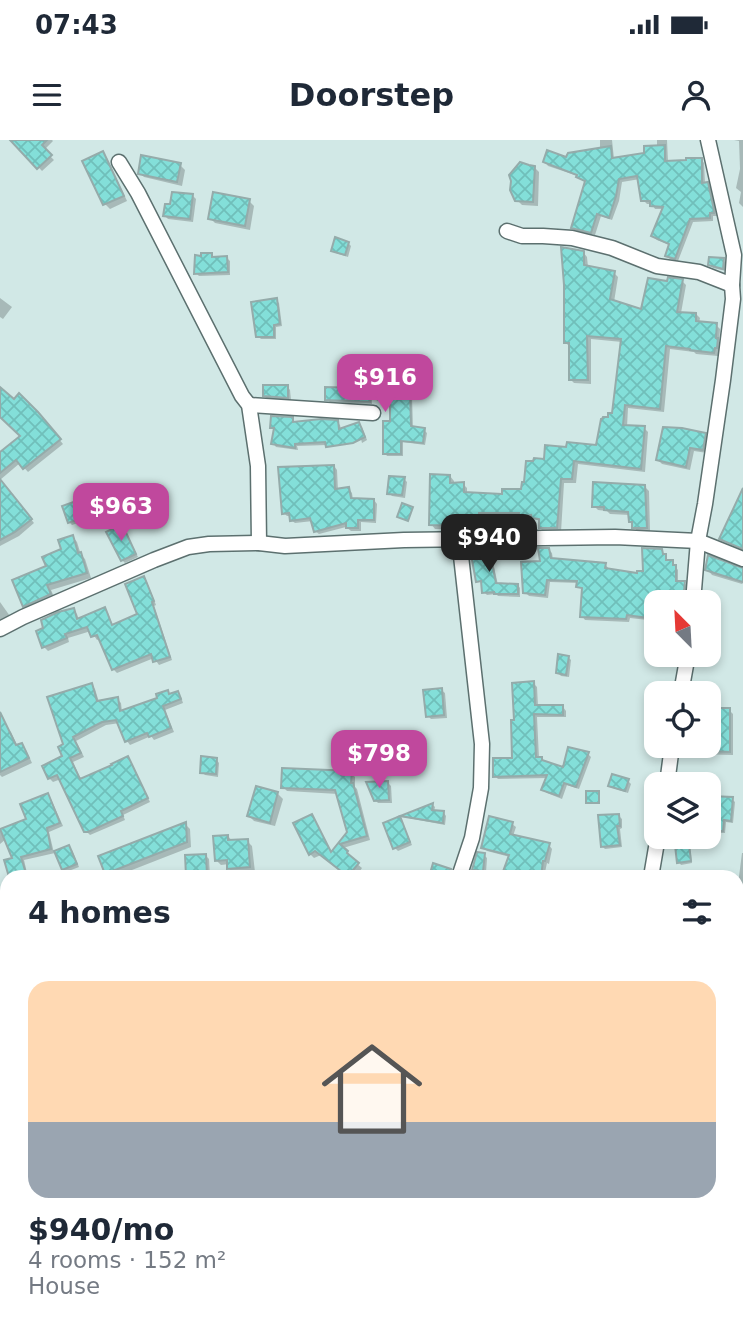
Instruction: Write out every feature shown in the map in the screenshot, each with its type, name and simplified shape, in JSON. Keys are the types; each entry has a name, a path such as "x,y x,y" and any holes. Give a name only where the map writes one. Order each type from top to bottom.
{"street":[{"path":"694,590 698,541 736,295 734,255 708,140"},
{"path":"120,162 249,405 258,466 259,543"},
{"path":"508,231 522,236 572,238 611,248 657,266 699,272 736,295"},
{"path":"249,405 373,413"},
{"path":"0,629 125,571 188,547 209,544 259,543 285,547 459,538 615,537 698,541 743,559"},
{"path":"459,538 482,744 481,788 472,838 461,870"},
{"path":"653,870 656,849"}],"building":[{"path":"10,140 47,140 42,145 52,155 37,169"},
{"path":"665,145 665,161 702,158 702,183 708,182 714,210 714,213 710,213 710,218 690,219 675,259 665,256 669,244 651,236 663,207 650,206 650,201 641,201 637,176 619,179 609,218 597,214 591,233 571,228 585,181 576,177 577,175 543,162 547,150 566,157 568,153 611,146 612,158 644,153 644,146"},
{"path":"103,151 124,196 103,205 82,161"},
{"path":"141,155 181,163 177,182 138,174"},
{"path":"520,162 535,166 533,202 515,201 510,190 509,175"},
{"path":"172,192 193,194 190,219 163,216 165,204 170,204"},
{"path":"213,192 250,199 245,226 208,219"},
{"path":"335,237 349,242 345,255 331,251"},
{"path":"561,247 584,251 584,265 615,271 610,299 641,309 648,278 667,281 668,277 683,279 677,312 696,313 696,321 717,323 717,348 714,353 666,346 660,409 625,405 623,425 645,426 641,469 574,461 572,479 561,479 557,528 539,528 539,519 532,518 531,515 518,518 519,513 479,513 478,525 459,522 460,526 429,525 430,474 450,475 450,483 464,482 464,492 502,494 502,489 521,489 526,461 544,459 545,445 566,447 567,442 596,445 601,419 612,413 621,339 587,336 588,380 569,380 569,343 564,343"},
{"path":"201,253 212,253 212,257 227,256 228,272 194,274 195,255 201,256"},
{"path":"709,257 724,258 723,269 708,265"},
{"path":"277,298 280,324 274,325 274,337 256,337 251,302"},
{"path":"263,385 288,385 288,398 263,396"},
{"path":"361,385 395,391 410,390 411,426 425,428 423,443 401,441 401,454 383,454 383,421 390,421 390,403 370,397 370,402 325,400 325,387 361,388"},
{"path":"0,387 14,399 19,393 61,439 23,469 16,460 0,473 0,452 20,436 0,417"},
{"path":"271,416 293,417 293,422 338,420 339,429 359,422 365,437 353,443 326,447 325,442 295,444 295,448 271,444 274,428 270,428"},
{"path":"663,427 706,433 703,450 690,448 686,467 656,460"},
{"path":"334,465 335,489 349,487 351,498 374,499 374,520 358,520 358,528 346,528 346,523 314,532 310,518 290,521 289,513 282,514 278,467"},
{"path":"389,476 405,477 402,495 387,494"},
{"path":"0,479 32,519 0,540"},
{"path":"593,482 645,485 647,528 632,528 628,512 592,507"},
{"path":"743,488 743,549 719,539"},
{"path":"90,496 96,513 68,523 62,506"},
{"path":"402,503 413,507 408,521 397,517"},
{"path":"122,524 136,554 121,561 106,532"},
{"path":"73,535 87,573 47,585 51,594 23,607 12,580 46,566 42,557 61,549 58,540"},
{"path":"489,548 496,583 518,584 518,594 482,593 481,581 476,582 470,549"},
{"path":"538,548 549,548 551,558 606,563 605,568 637,573 643,571 642,548 662,549 666,560 673,560 673,565 676,565 676,581 685,581 684,590 644,590 644,617 627,615 626,619 580,617 582,588 576,587 577,581 547,580 545,595 523,593 521,562 540,561"},
{"path":"708,555 743,568 743,582 705,570"},
{"path":"144,576 170,657 153,662 151,654 112,670 97,635 91,637 87,627 65,634 67,638 42,648 36,631 43,628 41,620 58,612 74,608 77,619 105,607 112,625 137,614 125,584"},
{"path":"558,654 569,656 566,675 556,673"},
{"path":"534,681 535,705 563,705 563,715 534,714 536,757 563,767 568,747 589,752 576,787 564,783 559,796 541,790 547,775 493,777 493,758 512,758 512,683"},
{"path":"92,683 97,701 118,697 120,711 157,698 156,694 168,690 169,694 178,691 181,699 163,706 171,728 149,737 147,733 125,742 116,720 102,722 73,737 81,753 70,758 80,779 128,756 148,798 121,811 123,816 84,832 57,775 48,779 42,766 62,756 58,747 63,744 47,697"},
{"path":"442,688 444,715 426,717 423,690"},
{"path":"721,708 730,708 730,752 721,752"},
{"path":"0,712 16,745 22,743 29,758 0,772"},
{"path":"201,756 217,758 216,774 200,773"},
{"path":"282,768 352,771 351,783 367,836 340,844 359,863 353,870 340,870 315,851 309,855 293,823 312,814 331,852 347,832 335,790 281,788"},
{"path":"612,774 629,779 625,791 608,786"},
{"path":"388,781 389,800 374,801 366,782"},
{"path":"256,786 278,792 270,823 247,816"},
{"path":"586,791 599,791 599,803 586,803"},
{"path":"48,793 60,823 47,828 51,849 21,857 25,870 7,870 4,860 12,858 0,829 26,819 20,804"},
{"path":"721,796 733,797 731,821 724,820 723,831"},
{"path":"433,803 432,810 444,811 443,823 400,816"},
{"path":"619,814 620,826 617,826 620,845 601,847 598,815"},
{"path":"400,816 410,842 393,849 383,823"},
{"path":"489,816 513,822 510,834 550,843 542,870 504,870 509,855 481,848"},
{"path":"186,822 187,842 115,870 103,870 98,856"},
{"path":"228,835 228,840 248,839 250,867 227,869 227,860 215,861 213,836"},
{"path":"69,845 77,864 62,870 54,851"},
{"path":"675,849 690,849 691,861 677,863"},
{"path":"477,852 485,853 483,870 472,870"},
{"path":"206,854 207,870 186,870 185,855"},
{"path":"433,863 451,869 451,870 431,870"}]}
